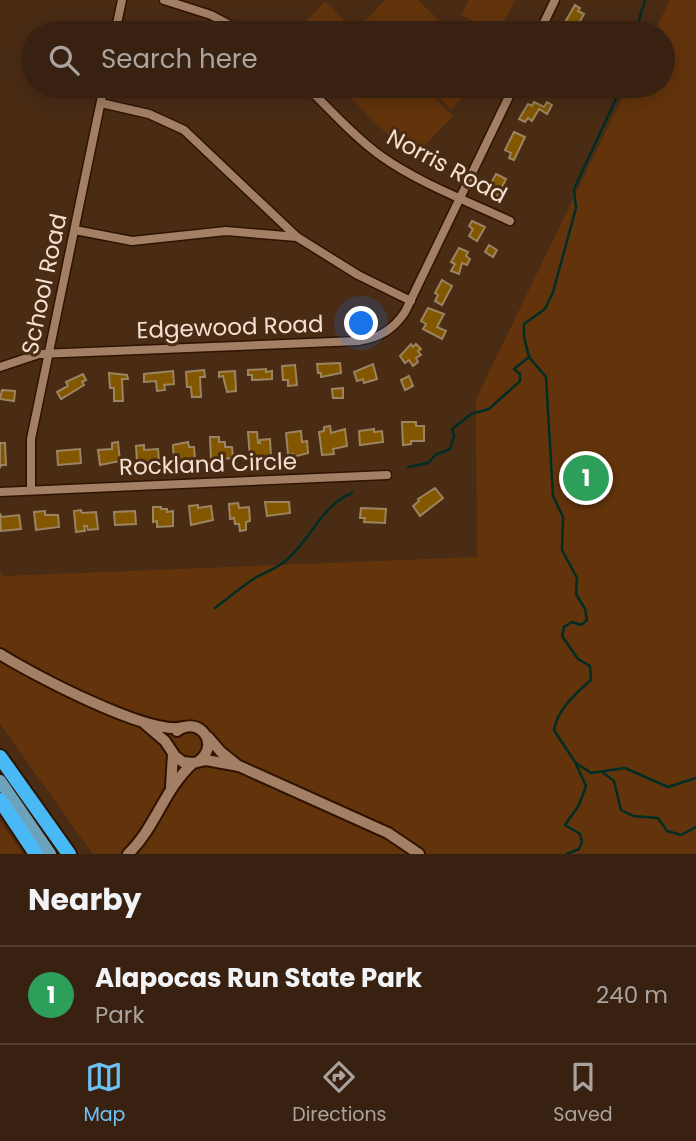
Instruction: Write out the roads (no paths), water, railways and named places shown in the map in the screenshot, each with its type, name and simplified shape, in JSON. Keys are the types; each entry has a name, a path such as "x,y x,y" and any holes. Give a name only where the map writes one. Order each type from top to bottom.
{"highway":[{"path":"0,757 69,854"},
{"path":"0,800 36,854"}],"main road":[{"path":"0,781 50,854"}],"street":[{"path":"118,21 122,0"},
{"path":"164,0 222,21"},
{"path":"545,21 555,0"},
{"name":"School Road","path":"31,491 31,439 102,98"},
{"name":"Norris Road","path":"319,98 378,154 411,174 510,221"},
{"name":"Edgewood Road","path":"2,365 28,356 49,354 358,341 387,332 400,319 411,301 508,98"},
{"path":"101,103 149,114 184,130 297,237 358,275 411,301"},
{"path":"75,230 132,241 226,231 297,237"},
{"name":"Rockland Circle","path":"0,492 387,475"},
{"path":"0,654 50,682 144,723 170,729 197,727 239,766 388,833 419,854"},
{"path":"144,723 180,761 239,766"},
{"path":"171,787 173,736 183,727"},
{"path":"128,854 149,828 171,787 208,749 206,734"}],"waterway":[{"path":"639,21 645,0"},
{"path":"567,854 579,849 582,842 580,834 565,825 579,805 586,786 575,762 554,730 563,709 591,680 590,666 578,659 562,636 564,627 572,622 581,625 587,620 585,609 576,594 577,578 562,550 563,517 553,496 546,377 529,357 524,324 545,309 553,292 576,208 574,189 616,98"},
{"path":"408,467 428,463 435,455 450,449 454,436 452,429 471,414 489,409 520,381 520,374 514,369 529,357"},
{"path":"215,608 250,581 284,562 301,545 323,515 352,493"},
{"path":"576,763 591,773 625,768 668,787 696,778"},
{"path":"602,772 614,781 621,810 633,816 658,818 667,831 681,835 696,827"}],"place":[{"name":"Alapocas Run State Park","path":"586,478"}]}
